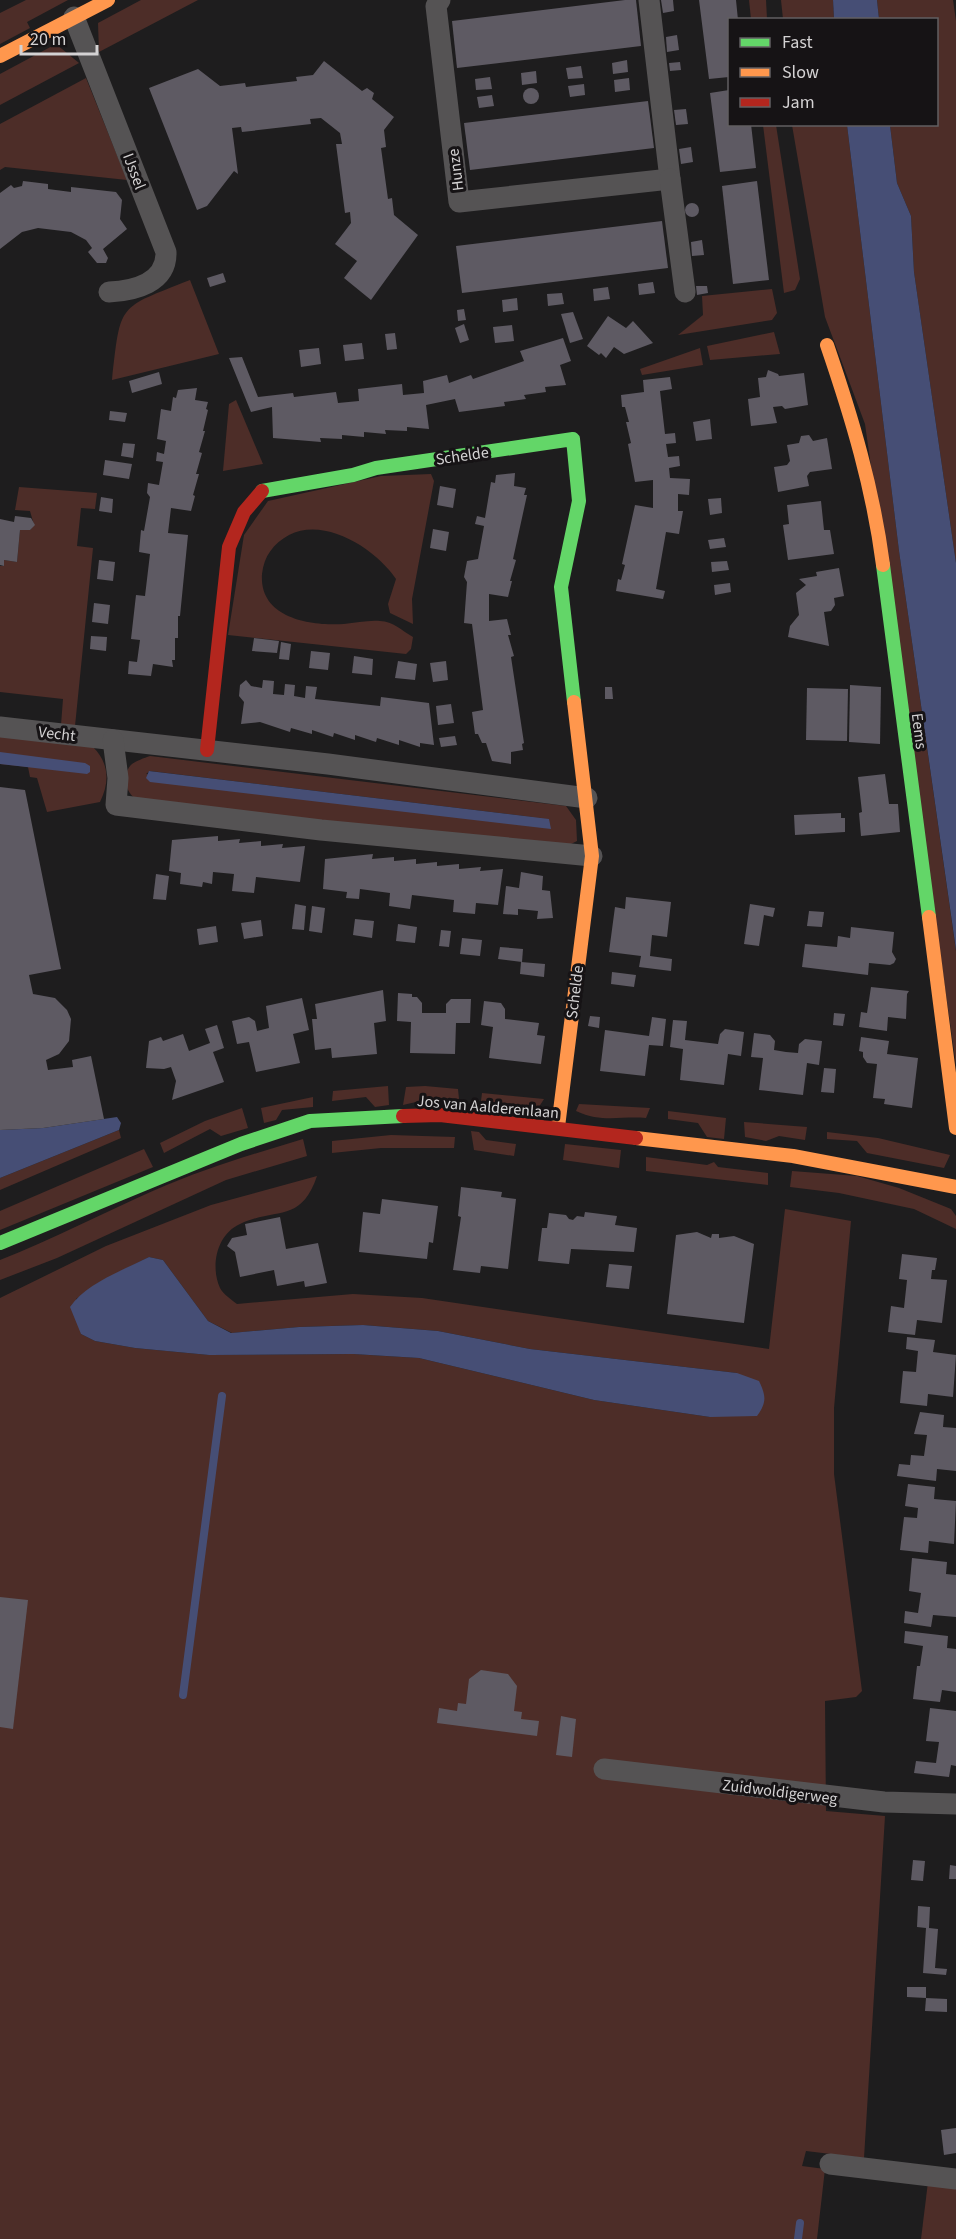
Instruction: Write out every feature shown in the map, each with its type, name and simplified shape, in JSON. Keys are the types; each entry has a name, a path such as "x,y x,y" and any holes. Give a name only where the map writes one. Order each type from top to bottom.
{"street":[{"path":"0,56 108,0"},
{"name":"Hunze","path":"440,0 436,6 459,202 670,179"},
{"path":"649,0 685,291"},
{"name":"IJssel","path":"74,17 166,252 163,268 158,276 130,291 109,292"},
{"name":"Eems","path":"827,345 856,430 876,510 956,1128"},
{"name":"Schelde","path":"207,750 229,547 244,512 264,489 353,475 376,468 573,439 579,501 561,587 592,856 558,1128"},
{"name":"Vecht","path":"0,727 113,740"},
{"path":"587,798 113,740 118,778 116,806 321,830 592,856"},
{"name":"Jos van Aalderenlaan","path":"0,1244 241,1144 310,1121 385,1116 441,1115 793,1156 956,1187"},
{"name":"Zuidwoldigerweg","path":"604,1769 884,1802 956,1804"},
{"path":"830,2164 956,2179"}],"shaded area":[{"path":"26,0 68,0 27,22 30,28 0,44 0,13"},
{"path":"141,0 198,0 99,52 98,23"},
{"path":"749,0 766,0 767,18 751,18"},
{"path":"781,0 833,0 834,18 783,18"},
{"path":"877,0 953,0 956,21 956,563 914,272 911,216 897,183 890,126 938,126 938,18 879,18"},
{"path":"56,44 79,63 0,105 0,74"},
{"path":"86,78 127,180 5,167 0,170 0,124"},
{"path":"763,126 776,126 800,279 795,290 784,293"},
{"path":"792,126 847,126 899,551 956,951 956,1065 865,424 825,317"},
{"path":"190,280 219,354 112,380 121,322 127,312 148,297"},
{"path":"772,289 777,313 772,320 678,335 703,315 702,296"},
{"path":"774,332 780,354 710,360 707,346"},
{"path":"700,348 703,365 642,375 640,369"},
{"path":"236,400 263,464 223,471 229,404"},
{"path":"431,474 434,481 412,599 413,624 390,613 388,604 396,579 387,568 363,547 333,533 303,530 289,535 270,551 262,574 263,589 269,601 278,610 302,621 316,623 344,624 385,621 413,637 411,649 406,654 228,635 244,535 268,501 381,476"},
{"path":"19,487 97,493 95,509 81,508 77,546 93,548 75,726 61,725 63,699 0,692 0,566 4,566 4,560 17,562 20,530 30,530 34,525 30,511 15,510"},
{"path":"0,736 93,747 105,766 106,773 105,787 100,802 47,812 37,778 30,777 28,767 0,764"},
{"path":"150,756 566,806 576,820 577,841 565,847 139,801 128,790 126,774 132,764","holes":["150,771 549,819 146,774"]},
{"path":"388,1086 389,1105 375,1107 366,1097 332,1101 333,1091"},
{"path":"406,1087 458,1089 459,1099 433,1098 403,1105"},
{"path":"482,1093 544,1099 537,1110 523,1111 506,1103 481,1101"},
{"path":"313,1097 313,1107 282,1110 276,1120 264,1123 261,1108"},
{"path":"579,1104 650,1108 646,1118 602,1118 576,1111"},
{"path":"242,1108 248,1128 221,1136 210,1129 164,1153 160,1143 205,1121"},
{"path":"668,1111 726,1118 724,1139 707,1137 698,1123 668,1119"},
{"path":"744,1122 807,1127 805,1140 779,1136 766,1141 745,1137"},
{"path":"119,1130 121,1138 0,1190 0,1178"},
{"path":"471,1131 479,1132 486,1140 516,1144 514,1156 474,1150"},
{"path":"827,1132 878,1138 950,1155 944,1168 867,1153 857,1141 827,1139"},
{"path":"391,1135 455,1137 454,1148 381,1148 332,1153 332,1141"},
{"path":"303,1139 307,1156 226,1180 57,1258 0,1280 0,1260 173,1182"},
{"path":"565,1144 621,1150 619,1168 563,1160"},
{"path":"144,1149 153,1167 0,1230 0,1211"},
{"path":"646,1157 707,1165 714,1162 718,1167 768,1173 768,1185 646,1171"},
{"path":"792,1171 857,1176 899,1188 951,1209 956,1216 956,1229 914,1209 839,1193 790,1187"},
{"path":"317,1176 311,1191 295,1208 240,1224 226,1235 221,1243 216,1261 217,1279 221,1290 237,1304 353,1294 422,1298 769,1349 785,1209 851,1221 834,1408 834,1474 862,1691 856,1697 825,1701 826,1811 885,1816 864,2158 806,2151 802,2166 825,2169 817,2239 0,2239 0,1298 106,1246 211,1205","holes":["149,1257 163,1260 208,1321 232,1333 299,1327 363,1325 438,1331 530,1349 737,1373 710,1417 594,1400 419,1358 353,1354 209,1355 135,1348 95,1341 81,1334 76,1299 98,1283"]},
{"path":"928,2182 956,2186 956,2239 921,2239"}],"water":[{"path":"833,0 877,0 879,18 834,18"},
{"path":"847,126 890,126 897,183 911,216 914,272 956,563 956,950 899,551"},
{"path":"0,752 85,763 90,766 90,772 87,774 0,764"},
{"path":"149,771 549,819 551,829 150,782 146,778"},
{"path":"117,1117 121,1123 119,1130 0,1178 0,1130 43,1128"},
{"path":"149,1257 163,1260 208,1321 231,1333 299,1327 363,1325 438,1331 530,1349 737,1373 759,1381 764,1403 757,1416 710,1417 594,1400 419,1358 353,1354 209,1355 135,1348 95,1341 81,1334 70,1307 77,1298 95,1284"}],"building":[{"path":"636,0 641,46 457,68 452,21"},
{"path":"661,0 673,0 674,11 663,13"},
{"path":"699,0 736,0 738,18 728,18 728,77 709,79"},
{"path":"677,35 679,50 667,52 666,37"},
{"path":"627,60 628,72 613,74 612,63"},
{"path":"324,61 362,91 367,88 374,93 372,99 394,117 384,130 386,147 381,148 388,199 392,198 394,215 418,235 371,300 344,278 357,261 335,244 351,223 350,212 345,213 336,144 342,144 340,133 321,118 310,119 311,124 242,132 241,127 232,128 238,174 234,171 207,206 197,210 149,88 198,69 220,86 245,83 246,87 297,81 296,77 313,75"},
{"path":"680,62 681,70 670,71 669,63"},
{"path":"581,66 583,78 568,79 566,68"},
{"path":"536,71 537,83 522,85 521,73"},
{"path":"490,77 492,89 476,90 475,79"},
{"path":"629,78 630,90 615,92 614,80"},
{"path":"584,84 585,95 570,97 568,86"},
{"path":"531,88 539,96 531,104 523,96"},
{"path":"728,90 728,126 751,126 756,168 720,172 710,93"},
{"path":"492,95 494,106 479,108 477,97"},
{"path":"648,101 654,148 470,170 464,123"},
{"path":"686,109 688,124 676,125 674,110"},
{"path":"691,147 693,162 681,164 679,149"},
{"path":"23,181 48,184 48,189 71,192 71,187 116,192 122,200 120,219 127,229 103,249 108,258 106,263 97,263 88,252 92,248 86,240 71,232 38,228 22,232 0,249 0,193 11,185 14,188 22,186"},
{"path":"757,181 769,280 733,284 722,186"},
{"path":"689,203 695,203 699,210 695,217 689,217 685,213 685,207"},
{"path":"662,221 668,268 462,293 456,246"},
{"path":"702,240 704,255 692,256 691,242"},
{"path":"223,273 226,282 210,287 207,278"},
{"path":"653,282 655,293 639,295 638,284"},
{"path":"696,286 707,286 708,293 697,295"},
{"path":"608,287 610,299 594,301 593,289"},
{"path":"562,293 564,304 548,306 547,294"},
{"path":"517,298 518,310 503,312 502,300"},
{"path":"464,309 466,320 458,321 457,310"},
{"path":"573,312 583,339 570,343 561,314"},
{"path":"608,316 626,328 633,321 653,343 624,354 614,347 606,358 601,353 599,355 587,346"},
{"path":"464,324 469,340 460,343 455,328"},
{"path":"512,325 514,341 495,343 493,327"},
{"path":"395,333 397,349 387,350 385,334"},
{"path":"563,338 571,361 560,365 566,385 545,387 546,392 524,395 526,399 504,402 505,406 459,412 455,399 426,405 429,429 407,427 407,431 385,430 386,434 364,432 364,437 342,435 342,439 320,438 321,442 273,438 272,407 251,412 229,358 242,357 258,397 293,393 294,397 336,392 338,403 359,401 358,389 402,384 403,395 424,393 423,381 447,375 449,383 471,375 473,379 524,361 520,351"},
{"path":"362,343 364,359 345,361 343,345"},
{"path":"319,348 321,364 301,367 299,350"},
{"path":"768,370 779,376 804,373 808,405 785,409 782,406 773,407 777,423 751,426 748,399 760,397 758,378 766,377"},
{"path":"159,372 162,384 132,393 129,381"},
{"path":"670,377 672,389 660,391 665,434 675,433 676,443 666,444 668,457 679,456 680,466 669,468 670,478 690,479 689,495 678,494 678,511 683,511 679,534 666,532 656,589 665,591 663,599 616,591 618,579 621,580 625,565 622,564 635,505 653,508 653,480 635,482 628,444 631,443 626,422 629,422 625,407 622,407 621,395 644,392 643,380"},
{"path":"197,388 195,400 208,402 206,409 208,410 199,452 202,453 196,474 199,474 193,495 195,496 191,511 171,508 168,533 188,535 180,616 178,616 178,638 175,638 175,660 172,660 173,667 153,664 151,676 128,674 129,661 137,662 140,640 131,639 136,595 145,596 150,554 139,552 141,530 144,531 150,497 147,493 148,483 159,485 163,462 156,461 157,452 164,454 166,441 157,439 161,409 171,411 173,397 176,398 178,390"},
{"path":"110,411 127,413 125,422 109,420"},
{"path":"710,419 712,439 696,441 693,422"},
{"path":"809,435 813,441 827,438 832,469 810,472 807,476 809,486 778,492 774,467 787,465 790,461 787,445 799,443 801,436"},
{"path":"123,443 135,444 133,458 121,456"},
{"path":"105,460 132,464 129,479 103,475"},
{"path":"515,473 514,486 526,488 524,495 527,495 513,559 516,560 510,581 512,581 508,597 489,594 489,621 507,619 511,635 508,635 514,656 511,657 524,743 522,744 523,750 511,752 511,764 492,761 486,743 482,743 478,734 475,734 472,712 483,710 472,624 464,623 467,582 464,577 467,561 478,559 484,526 475,524 477,516 485,518 491,482 495,483 496,475"},
{"path":"440,486 456,489 453,508 437,505"},
{"path":"101,497 113,499 112,513 99,511"},
{"path":"721,498 722,513 710,515 708,499"},
{"path":"821,501 824,530 830,530 834,554 788,560 783,525 789,524 787,505"},
{"path":"15,516 31,518 35,525 30,530 20,530 17,562 4,560 4,566 0,565 0,519 14,522"},
{"path":"433,529 449,532 446,551 430,548"},
{"path":"724,538 726,547 710,549 708,540"},
{"path":"99,560 115,562 113,581 97,579"},
{"path":"727,561 729,570 712,572 711,562"},
{"path":"839,568 844,596 834,598 835,605 831,611 824,612 829,646 788,637 790,626 799,615 796,593 806,585 799,579 817,576 816,572"},
{"path":"730,583 731,592 715,595 714,585"},
{"path":"94,603 110,605 108,624 92,622"},
{"path":"91,636 107,637 106,651 90,649"},
{"path":"254,638 279,641 277,653 252,651"},
{"path":"281,642 291,644 289,660 279,659"},
{"path":"311,651 330,653 328,670 309,668"},
{"path":"354,656 373,659 372,675 352,673"},
{"path":"398,661 417,664 415,680 395,678"},
{"path":"446,661 448,680 433,682 430,663"},
{"path":"246,680 251,686 262,688 263,680 274,681 273,694 284,695 285,684 295,685 294,696 305,698 306,686 317,687 315,699 380,706 381,697 429,703 434,745 420,743 420,747 399,740 399,745 377,738 376,742 355,735 355,740 334,733 333,737 312,730 312,734 291,728 290,732 260,722 241,724 244,702 239,696 240,685"},
{"path":"850,685 881,687 880,744 849,742"},
{"path":"605,687 612,687 613,699 605,699"},
{"path":"807,688 848,689 847,741 806,740"},
{"path":"451,704 454,723 438,725 436,706"},
{"path":"455,736 457,745 441,747 439,738"},
{"path":"885,774 889,804 898,804 900,832 861,836 859,813 862,812 858,777"},
{"path":"0,787 25,790 61,969 29,975 33,994 55,998 67,1010 71,1019 69,1041 59,1054 46,1060 48,1070 73,1067 72,1060 91,1056 104,1119 43,1128 0,1130"},
{"path":"841,813 841,818 845,818 845,832 795,835 794,815"},
{"path":"218,836 218,841 240,839 239,843 261,841 261,846 283,844 282,848 305,846 300,882 256,877 254,893 232,891 234,874 213,872 212,884 203,882 202,887 180,884 181,873 169,871 172,840"},
{"path":"373,854 372,859 394,857 394,861 416,859 416,864 437,862 437,866 459,864 459,869 481,867 480,871 503,869 498,905 476,903 475,914 453,912 454,900 412,895 410,909 389,906 390,893 360,889 359,899 346,898 347,892 323,889 325,859"},
{"path":"521,872 543,876 542,890 550,891 553,918 537,919 538,911 518,909 518,915 503,914 506,886 519,888"},
{"path":"156,874 169,876 166,900 153,899"},
{"path":"626,897 671,902 667,937 652,935 650,956 672,959 671,971 639,967 641,956 609,952 615,907 625,909"},
{"path":"295,904 306,906 304,930 292,929"},
{"path":"750,904 775,908 773,917 764,915 759,946 744,944"},
{"path":"312,906 325,908 322,933 309,931"},
{"path":"809,911 824,912 822,927 807,926"},
{"path":"355,919 374,921 372,938 353,935"},
{"path":"261,920 263,936 244,939 241,923"},
{"path":"398,924 417,927 415,943 396,941"},
{"path":"216,926 218,942 199,945 197,929"},
{"path":"851,927 894,932 892,952 896,959 894,963 890,965 869,963 868,975 802,967 805,944 837,947 838,936 850,938"},
{"path":"441,930 451,931 449,947 439,946"},
{"path":"462,938 482,940 480,956 460,954"},
{"path":"500,947 523,949 522,962 498,959"},
{"path":"521,962 545,964 544,977 520,974"},
{"path":"612,972 636,975 634,987 611,984"},
{"path":"871,987 909,991 906,1019 888,1017 887,1031 859,1027 861,1012 867,1013"},
{"path":"383,990 386,1021 374,1023 377,1054 332,1058 331,1048 315,1050 312,1019 317,1019 315,1004"},
{"path":"398,993 412,994 412,997 417,997 422,1003 422,1013 446,1013 446,1004 451,999 471,999 470,1023 456,1023 455,1054 410,1053 411,1022 397,1021"},
{"path":"302,998 309,1030 293,1034 300,1063 256,1072 249,1042 237,1044 232,1021 249,1017 255,1021 257,1031 269,1028 266,1006"},
{"path":"484,1001 501,1003 505,1009 505,1019 539,1023 537,1035 545,1036 541,1064 489,1058 493,1027 481,1025"},
{"path":"834,1013 845,1014 843,1026 833,1025"},
{"path":"590,1016 600,1017 599,1028 588,1026"},
{"path":"652,1017 666,1019 663,1046 649,1045 645,1076 600,1071 605,1030 649,1036"},
{"path":"673,1020 687,1021 685,1040 718,1044 720,1034 725,1029 744,1032 741,1056 728,1054 724,1085 680,1080 683,1049 670,1047"},
{"path":"217,1025 224,1048 213,1052 224,1082 172,1100 176,1081 171,1067 146,1068 149,1041 161,1037 163,1041 183,1034 189,1051 210,1043 205,1029"},
{"path":"754,1033 770,1035 775,1041 774,1050 786,1052 798,1053 799,1044 805,1039 822,1041 819,1065 807,1063 803,1095 759,1090 763,1058 751,1057"},
{"path":"861,1037 889,1041 887,1054 918,1058 912,1108 884,1104 885,1099 873,1098 877,1064 867,1063 863,1052 859,1051"},
{"path":"824,1068 836,1069 834,1093 821,1092"},
{"path":"461,1187 502,1192 501,1197 516,1199 508,1269 481,1266 480,1273 453,1270 461,1217 458,1216"},
{"path":"382,1199 438,1206 433,1243 429,1242 427,1259 359,1252 363,1212 380,1214"},
{"path":"585,1212 617,1216 615,1225 637,1228 634,1252 571,1249 569,1264 538,1261 542,1228 547,1228 549,1213 566,1215 573,1220 577,1216 584,1217"},
{"path":"280,1217 286,1249 318,1243 327,1283 305,1287 304,1281 277,1286 274,1270 240,1277 235,1252 227,1246 232,1238 247,1235 245,1224"},
{"path":"697,1232 711,1238 712,1234 719,1234 719,1238 734,1236 754,1244 744,1323 667,1314 676,1235"},
{"path":"902,1254 937,1258 931,1279 947,1280 942,1323 917,1320 915,1335 888,1332 891,1306 904,1308 907,1280 899,1279"},
{"path":"609,1264 632,1266 629,1289 606,1287"},
{"path":"907,1337 935,1340 933,1352 956,1355 953,1397 928,1394 927,1406 900,1403 903,1371 916,1372 918,1351 906,1349"},
{"path":"920,1412 944,1415 943,1427 956,1428 956,1471 937,1469 936,1481 897,1476 899,1464 910,1465 911,1455 924,1456 927,1435 914,1434"},
{"path":"908,1484 935,1487 934,1499 956,1501 954,1544 929,1541 928,1553 900,1550 904,1517 917,1518 918,1508 905,1506"},
{"path":"912,1558 947,1562 946,1574 956,1575 956,1617 933,1615 931,1627 904,1623 905,1611 918,1613 921,1593 909,1591"},
{"path":"0,1597 28,1600 13,1729 0,1727"},
{"path":"905,1631 948,1636 947,1648 956,1649 956,1692 942,1690 940,1702 913,1699 917,1666 920,1666 923,1646 904,1643"},
{"path":"481,1670 508,1674 517,1686 514,1711 522,1712 521,1719 539,1721 537,1736 437,1723 439,1708 457,1711 458,1703 466,1704 469,1679"},
{"path":"930,1708 956,1711 956,1766 951,1765 949,1777 914,1773 916,1761 936,1763 939,1742 926,1741"},
{"path":"561,1716 576,1719 572,1757 556,1755"},
{"path":"913,1860 925,1861 923,1881 911,1880"},
{"path":"950,1865 956,1866 956,1879 949,1879"},
{"path":"918,1906 930,1907 929,1928 938,1929 935,1968 947,1969 946,1975 923,1973 926,1928 917,1927"},
{"path":"907,1987 926,1987 926,1998 907,1997"},
{"path":"926,1998 947,1999 947,2012 925,2011"},
{"path":"956,2128 956,2153 944,2155 941,2130"}],"waterway":[{"path":"183,1695 222,1396"},
{"path":"798,2239 800,2223"}],"traffic: fast":[{"path":"262,491 353,475 376,468 573,439 579,501 561,587 574,702"},
{"path":"883,565 929,917"},
{"path":"0,1243 241,1144 310,1121 403,1116"}],"traffic: slow":[{"path":"0,56 108,0"},
{"path":"827,345 861,454 874,508 883,565"},
{"path":"558,1127 592,856 574,702"},
{"path":"929,917 956,1128"},
{"path":"636,1138 793,1156 956,1187"}],"traffic: jam":[{"path":"207,750 229,547 244,512 262,491"},
{"path":"403,1116 440,1115 636,1138"}]}
